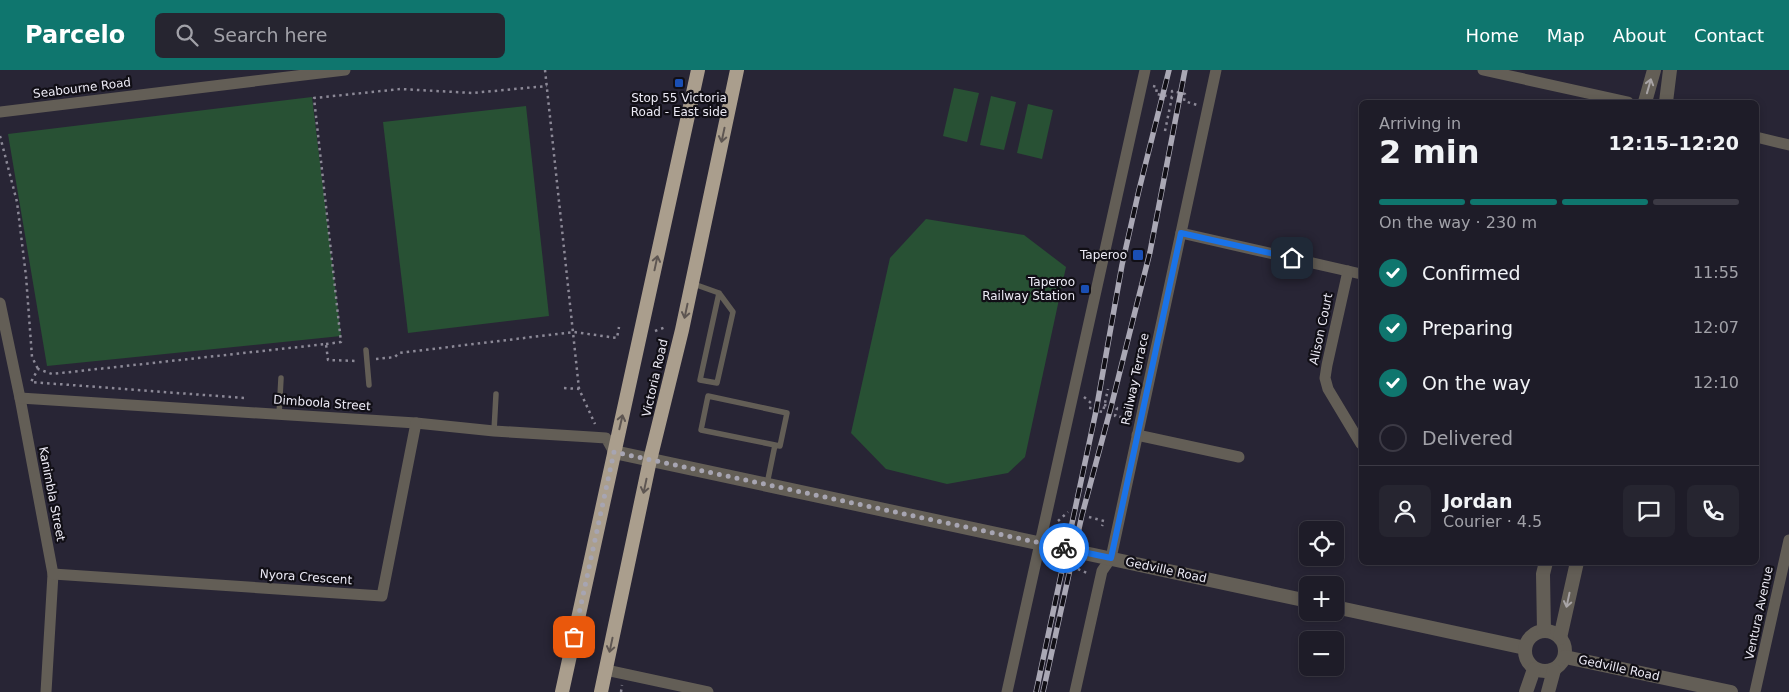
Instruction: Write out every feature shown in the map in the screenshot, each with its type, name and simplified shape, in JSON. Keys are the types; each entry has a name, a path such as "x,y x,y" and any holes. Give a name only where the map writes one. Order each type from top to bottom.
{"highway":[{"name":"Victoria Road","path":"562,692 698,70"},
{"name":"Victoria Road","path":"601,692 650,460 692,284 737,70"}],"street":[{"name":"Seabourne Road","path":"0,112 345,70"},
{"path":"1007,692 1145,70"},
{"name":"Railway Terrace","path":"1075,692 1102,571 1111,558 1216,70"},
{"path":"1483,70 1619,100"},
{"path":"1646,100 1654,70"},
{"path":"1666,100 1670,70"},
{"path":"1759,138 1789,145"},
{"path":"1181,233 1359,274"},
{"name":"Alison Court","path":"1348,271 1325,378 1328,389 1359,441"},
{"name":"Kanimbla Street","path":"0,303 53,574 46,692"},
{"name":"Dimboola Street","path":"20,398 416,423 494,431 606,438 614,452"},
{"name":"Nyora Crescent","path":"53,574 382,596 416,423"},
{"path":"1137,435 1240,457"},
{"name":"Gedville Road","path":"614,452 1299,599"},
{"name":"Ventura Avenue","path":"1755,692 1789,540"},
{"path":"1544,631 1543,574 1545,565"},
{"path":"1560,638 1575,565"},
{"path":"1344,609 1525,648"},
{"path":"1544,631 1554,633 1564,643 1565,656 1562,664 1554,670 1540,671 1534,669 1527,660 1525,648 1532,636 1544,631"},
{"name":"Gedville Road","path":"1565,656 1731,692"},
{"path":"1526,692 1534,669"},
{"path":"606,670 708,692"},
{"path":"1548,692 1554,670"}],"lane":[{"path":"692,284 719,293 733,312 717,383 700,380 719,293"},
{"path":"366,350 369,385"},
{"path":"279,414 281,378"},
{"path":"494,431 496,394"},
{"path":"708,396 787,413 780,446 775,445 701,430 708,396"},
{"path":"767,484 775,445"}],"path":[{"path":"545,70 579,390 595,426"},
{"path":"0,136 17,202 26,276 32,356 38,369 52,374 341,342 314,98 401,89 472,94 547,86"},
{"path":"1165,131 1172,91 1185,94 1184,102 1208,107"},
{"path":"1156,94 1172,97"},
{"path":"375,359 395,357 399,352 574,332 617,338 620,327"},
{"path":"651,333 666,327"},
{"path":"326,344 328,360 360,362"},
{"path":"38,369 31,382 252,399"},
{"path":"564,388 579,390"},
{"path":"1074,393 1084,397 1091,403 1090,410 1103,412 1108,389"},
{"path":"1104,406 1117,408 1116,416 1126,418 1129,409 1142,412"},
{"path":"1054,525 1068,512"},
{"path":"1089,517 1104,521 1102,526"},
{"path":"1043,563 1058,565"},
{"path":"1078,569 1089,573 1088,579"}],"green space":[{"path":"954,88 979,93 967,142 943,136"},
{"path":"991,96 1016,102 1004,150 980,145"},
{"path":"312,97 341,336 47,366 8,134"},
{"path":"1028,104 1053,110 1042,159 1017,153"},
{"path":"526,106 549,316 408,333 383,122"},
{"path":"926,219 1024,235 1066,267 1025,457 1008,473 947,484 886,469 851,433 890,258"}],"railway":[{"path":"1036,692 1096,411 1122,265 1169,70"},
{"path":"1043,692 1082,515 1150,252 1185,70"}],"way so far":[{"path":"574,637 614,452 1064,548"}],"place":[{"name":"Stop 55 Victoria Road - East side","path":"679,83"},
{"name":"Taperoo","path":"1138,255"},
{"name":"Taperoo Railway Station","path":"1085,289"}],"route":[{"path":"1064,548 1111,558 1181,233 1292,258"}]}
